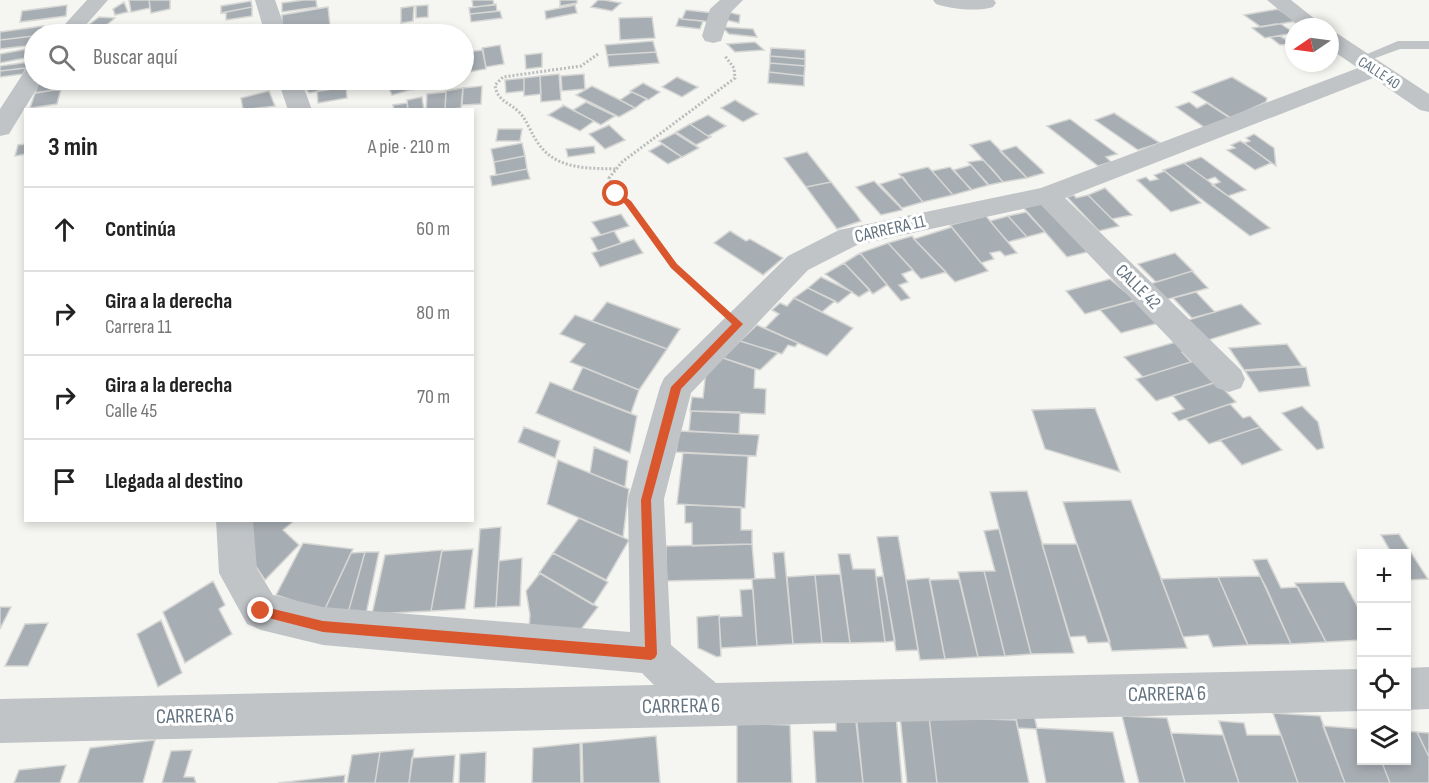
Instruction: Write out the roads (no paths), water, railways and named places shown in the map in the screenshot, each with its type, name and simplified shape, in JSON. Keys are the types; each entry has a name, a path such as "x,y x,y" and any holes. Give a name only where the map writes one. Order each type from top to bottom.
{"street":[{"path":"76,24 98,0"},
{"path":"265,0 273,24"},
{"path":"713,36 721,9 733,0"},
{"path":"943,0 986,3"},
{"path":"1277,0 1302,18"},
{"name":"CALLE 40","path":"1339,46 1429,105"},
{"name":"CARRERA 11","path":"651,654 646,500 676,387 798,263 849,237 1047,195 1366,65"},
{"path":"0,129 24,90"},
{"path":"293,90 299,108"},
{"name":"CALLE 42","path":"1047,195 1228,379"},
{"path":"234,522 238,573 261,611 323,627 651,654 708,705"},
{"path":"1411,689 1429,688"},
{"name":"CARRERA 6","path":"0,721 1357,690"}],"lane":[{"path":"1366,65 1398,45 1429,45"}]}
